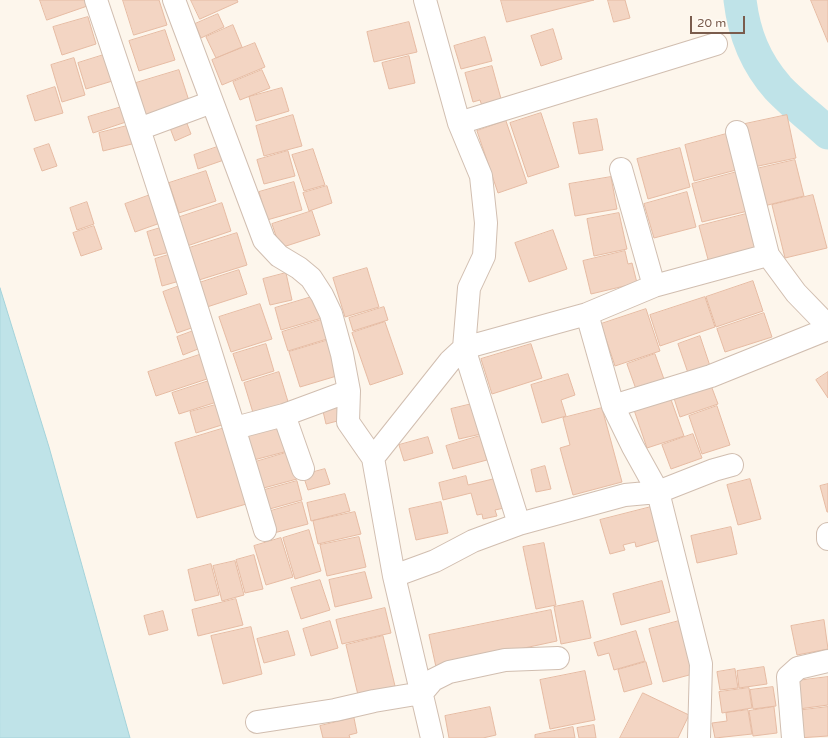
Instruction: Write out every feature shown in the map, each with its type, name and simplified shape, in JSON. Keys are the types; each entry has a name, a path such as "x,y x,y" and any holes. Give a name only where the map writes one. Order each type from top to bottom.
{"street":[{"path":"96,0 235,428 265,530"},
{"path":"174,0 264,240 279,256 299,268 311,278 322,295 331,314 342,354 349,391 348,422 373,458 394,576 432,738"},
{"path":"425,0 459,123 481,176 486,223 484,256 469,288 464,348 520,524"},
{"path":"459,123 716,44"},
{"path":"139,129 212,102"},
{"path":"614,406 711,376 828,328 796,293 768,255 737,132"},
{"path":"622,169 654,286"},
{"path":"373,458 450,361 464,348 587,314 654,286 768,255"},
{"path":"587,314 614,406 633,447 658,492 701,664 699,738"},
{"path":"235,428 284,415 349,391"},
{"path":"284,415 303,469"},
{"path":"394,576 435,561 473,540 520,524 625,495 658,492 714,470 732,465"},
{"path":"257,722 336,710 422,692 433,680 449,672 505,660 558,658"},
{"path":"793,738 787,686 788,677 798,668 828,662"}],"water":[{"path":"0,288 49,447 130,738 0,738"}],"building":[{"path":"40,0 95,0 96,3 47,20"},
{"path":"123,0 159,0 167,25 134,35"},
{"path":"191,0 237,0 238,2 200,19"},
{"path":"501,0 594,0 507,22"},
{"path":"608,0 625,0 630,18 614,22"},
{"path":"811,0 828,0 828,42"},
{"path":"218,14 224,27 201,38 195,24"},
{"path":"88,17 96,44 62,55 53,27"},
{"path":"409,22 417,52 374,62 367,32"},
{"path":"233,25 242,47 216,58 206,37"},
{"path":"553,29 562,59 541,66 531,36"},
{"path":"165,30 175,60 139,71 129,41"},
{"path":"485,37 492,61 461,69 454,46"},
{"path":"255,43 265,67 222,85 212,60"},
{"path":"110,53 119,79 86,89 78,63"},
{"path":"409,56 415,83 389,89 382,63"},
{"path":"74,58 85,95 62,102 51,65"},
{"path":"492,66 503,106 484,112 480,100 473,102 465,73"},
{"path":"179,70 190,104 146,117 136,83"},
{"path":"262,70 270,88 240,100 233,82"},
{"path":"55,87 63,113 35,121 27,96"},
{"path":"282,88 289,111 256,121 249,97"},
{"path":"125,106 129,121 93,133 88,117"},
{"path":"541,113 559,167 528,177 510,123"},
{"path":"293,115 302,146 264,156 256,126"},
{"path":"787,115 796,158 754,167 745,124"},
{"path":"597,119 603,150 579,154 573,123"},
{"path":"186,121 191,134 175,141 170,128"},
{"path":"506,121 527,183 498,193 477,131"},
{"path":"131,125 136,143 103,151 99,133"},
{"path":"730,133 740,169 694,181 685,145"},
{"path":"49,144 57,166 42,171 34,149"},
{"path":"220,146 224,160 198,169 194,155"},
{"path":"680,148 690,187 648,199 637,159"},
{"path":"313,149 325,185 304,191 292,155"},
{"path":"288,151 295,176 264,184 257,160"},
{"path":"795,160 804,196 764,206 756,169"},
{"path":"206,171 216,201 179,213 169,183"},
{"path":"737,172 748,211 702,222 692,184"},
{"path":"611,177 617,209 575,216 569,184"},
{"path":"294,182 302,210 267,220 259,192"},
{"path":"327,186 332,203 309,211 303,193"},
{"path":"687,192 696,227 654,238 644,204"},
{"path":"153,194 163,222 135,232 125,204"},
{"path":"813,195 827,248 785,258 772,205"},
{"path":"87,202 94,224 77,230 70,208"},
{"path":"222,203 231,231 187,246 177,218"},
{"path":"312,211 320,235 280,248 272,224"},
{"path":"619,213 627,249 594,256 587,219"},
{"path":"746,214 756,251 709,263 699,226"},
{"path":"94,226 102,249 81,256 73,233"},
{"path":"167,226 174,251 154,256 147,232"},
{"path":"553,230 567,269 529,282 515,243"},
{"path":"237,233 247,265 199,280 189,248"},
{"path":"625,251 628,264 632,263 637,283 591,294 583,261"},
{"path":"175,253 183,280 162,286 155,259"},
{"path":"367,268 379,307 345,317 333,278"},
{"path":"239,270 247,294 207,307 199,283"},
{"path":"286,273 292,300 270,305 263,279"},
{"path":"753,281 763,311 716,327 706,297"},
{"path":"185,284 200,325 177,333 163,292"},
{"path":"315,296 322,318 281,330 275,308"},
{"path":"705,297 715,327 660,346 650,315"},
{"path":"260,304 272,339 231,352 219,317"},
{"path":"384,307 388,320 353,331 349,318"},
{"path":"646,309 660,351 615,366 601,324"},
{"path":"764,313 772,337 725,352 717,329"},
{"path":"321,320 327,339 288,351 282,332"},
{"path":"385,322 403,374 370,385 352,333"},
{"path":"196,330 203,347 183,355 177,337"},
{"path":"700,336 710,366 688,373 678,344"},
{"path":"329,340 340,375 300,387 289,352"},
{"path":"266,344 274,371 242,381 233,354"},
{"path":"531,344 542,378 492,394 481,359"},
{"path":"205,353 213,377 156,396 148,372"},
{"path":"655,354 665,382 637,392 627,364"},
{"path":"279,372 289,405 254,416 244,383"},
{"path":"828,372 828,398 816,380"},
{"path":"568,374 575,395 561,400 566,416 542,423 531,385"},
{"path":"212,380 220,401 179,414 172,393"},
{"path":"709,380 718,404 680,417 672,392"},
{"path":"669,394 684,436 647,448 633,407"},
{"path":"340,402 345,419 326,424 322,407"},
{"path":"219,404 225,424 196,433 190,412"},
{"path":"472,404 481,434 459,439 451,409"},
{"path":"717,406 730,445 702,454 689,416"},
{"path":"602,408 622,482 573,495 560,448 570,445 563,418"},
{"path":"280,421 288,451 250,461 242,431"},
{"path":"228,427 250,503 197,518 175,443"},
{"path":"693,434 702,458 671,469 662,445"},
{"path":"480,436 487,460 453,469 446,446"},
{"path":"428,437 433,453 404,461 399,445"},
{"path":"289,452 297,479 260,489 252,463"},
{"path":"545,466 551,489 536,492 531,470"},
{"path":"325,469 330,484 308,490 303,475"},
{"path":"466,476 468,485 497,478 504,508 495,510 497,516 483,519 482,514 477,515 471,493 443,500 439,483"},
{"path":"750,479 761,519 738,525 727,485"},
{"path":"297,481 302,500 266,510 261,491"},
{"path":"828,484 828,512 827,512 820,486"},
{"path":"345,494 350,511 311,521 307,503"},
{"path":"302,502 308,524 270,534 264,513"},
{"path":"441,502 448,533 416,540 409,509"},
{"path":"651,507 660,540 636,547 635,542 623,545 625,550 610,554 600,520"},
{"path":"355,512 361,534 318,544 313,521"},
{"path":"731,527 737,554 697,563 691,536"},
{"path":"309,530 321,571 295,579 283,538"},
{"path":"359,537 366,567 327,576 320,545"},
{"path":"281,538 293,577 266,585 254,546"},
{"path":"544,543 556,605 536,609 523,547"},
{"path":"254,555 263,589 245,593 236,560"},
{"path":"235,561 244,595 222,601 213,566"},
{"path":"211,564 219,595 195,601 188,570"},
{"path":"365,572 372,598 335,607 329,580"},
{"path":"320,580 330,610 301,619 291,588"},
{"path":"662,581 670,612 621,625 613,594"},
{"path":"236,599 243,625 198,636 192,610"},
{"path":"583,601 591,638 561,644 554,607"},
{"path":"385,608 391,633 342,644 336,620"},
{"path":"551,610 557,641 436,667 429,635"},
{"path":"163,611 168,630 149,635 144,616"},
{"path":"824,620 828,649 797,655 791,626"},
{"path":"330,621 338,648 311,656 303,629"},
{"path":"679,621 693,674 663,682 649,629"},
{"path":"251,627 262,674 223,684 211,636"},
{"path":"288,631 295,655 264,663 257,639"},
{"path":"636,631 645,661 614,670 609,653 598,656 594,643"},
{"path":"383,636 395,686 358,695 346,645"},
{"path":"646,662 652,684 624,692 618,670"},
{"path":"764,667 767,684 739,688 737,671"},
{"path":"735,669 738,688 720,690 717,672"},
{"path":"585,671 595,720 550,729 540,680"},
{"path":"828,677 828,705 799,709 796,681"},
{"path":"773,687 776,706 753,709 750,690"},
{"path":"749,688 752,708 722,713 719,692"},
{"path":"643,693 689,715 678,738 620,738"},
{"path":"490,707 496,735 483,738 449,738 445,716"},
{"path":"774,707 777,733 753,736 749,711"},
{"path":"828,707 828,736 798,738 795,711"},
{"path":"748,710 752,734 715,738 712,723 727,721 726,713"},
{"path":"354,718 357,733 349,735 350,738 323,738 320,726"},
{"path":"594,725 596,738 579,738 577,728"},
{"path":"573,727 575,738 535,738 535,735"}],"waterway":[{"path":"740,0 744,24 748,36 763,68 778,88 828,133"}]}
